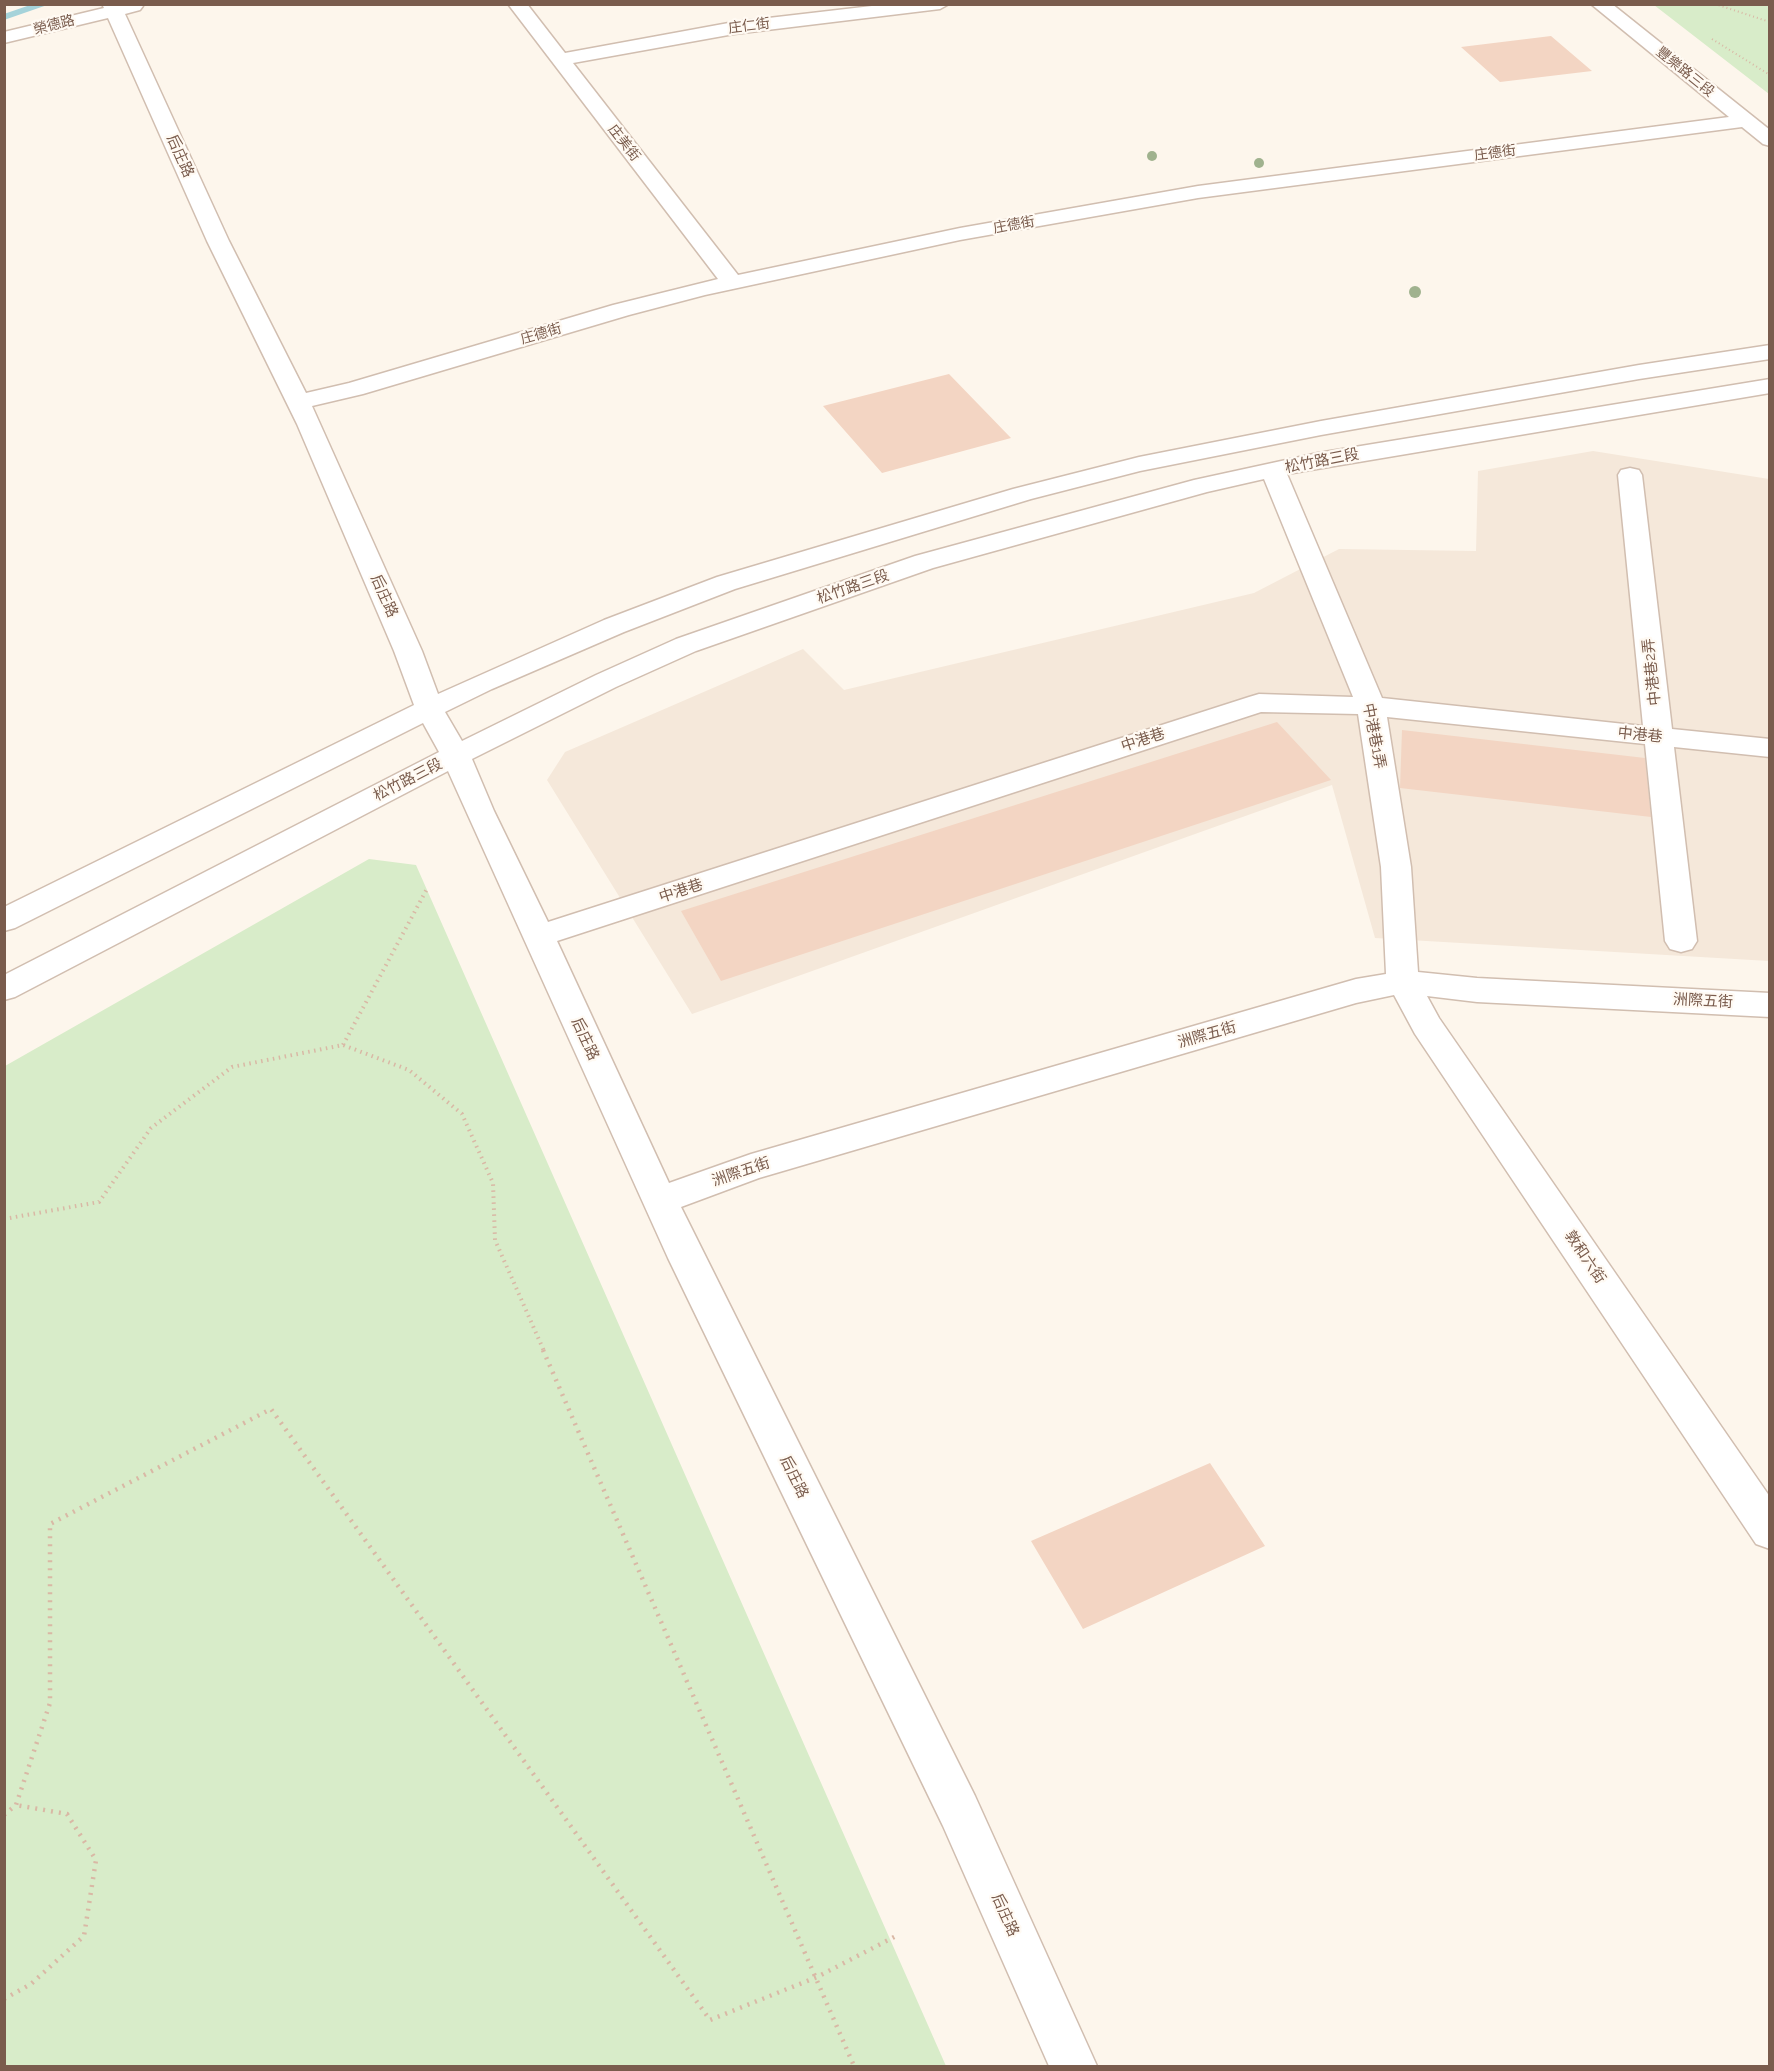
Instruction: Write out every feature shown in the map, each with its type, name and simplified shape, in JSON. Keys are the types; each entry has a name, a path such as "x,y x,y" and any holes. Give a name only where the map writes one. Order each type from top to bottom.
{"street":[{"name":"榮德路","path":"4,38 113,8 138,4"},
{"name":"庄美街","path":"516,4 732,282"},
{"name":"庄仁街","path":"560,60 734,28 940,4"},
{"name":"豐樂路三段","path":"1600,4 1770,141"},
{"name":"后庄路","path":"113,8 218,241 298,402 408,651 430,710 456,756 479,811 540,936 575,1019 686,1258 959,1811 1073,2067"},
{"name":"庄德街","path":"298,402 355,389 621,310 732,282 960,234 1198,192 1745,121"},
{"path":"4,920 482,684 614,626 726,583 1068,481 1222,446 1628,374 1770,352"},
{"name":"松竹路三段","path":"4,989 456,756 616,677 686,645 924,562 1203,484 1338,457 1770,386"},
{"name":"中港巷1弄","path":"1273,470 1371,706 1396,867 1403,982"},
{"name":"中港巷2弄","path":"1630,475 1681,941"},
{"name":"中港巷","path":"540,936 1259,702 1371,706 1770,748"},
{"name":"洲際五街","path":"661,1200 752,1167 1356,991 1403,982 1477,990 1770,1005"},
{"name":"敦和六街","path":"1403,982 1427,1026 1770,1531"}],"path":[{"path":"1715,4 1770,22"},
{"path":"343,1045 428,887"},
{"path":"4,1219 99,1202 151,1128 232,1067 343,1045 409,1070 462,1114 493,1183 495,1240 817,1977 854,2067"},
{"path":"4,1815 16,1805 50,1703 50,1524 271,1409 710,2020 817,1977 896,1936"},
{"path":"4,1999 31,1984 84,1936 96,1860 67,1814 16,1805"}],"shaded area":[{"path":"1593,451 1769,479 1769,961 1375,938 1332,785 692,1014 547,780 565,752 803,649 844,690 1254,593 1339,549 1476,551 1478,471"}],"green space":[{"path":"1654,5 1769,5 1769,94"},
{"path":"369,859 416,865 946,2066 5,2066 5,1066"}],"building":[{"path":"1551,36 1592,71 1500,82 1461,47"},
{"path":"949,374 1011,438 882,473 823,406"},
{"path":"1277,722 1331,780 721,981 681,911"},
{"path":"1402,730 1645,758 1651,817 1400,788"},
{"path":"1210,1463 1265,1546 1083,1629 1031,1541"}],"waterway":[{"path":"4,17 45,4"}]}
